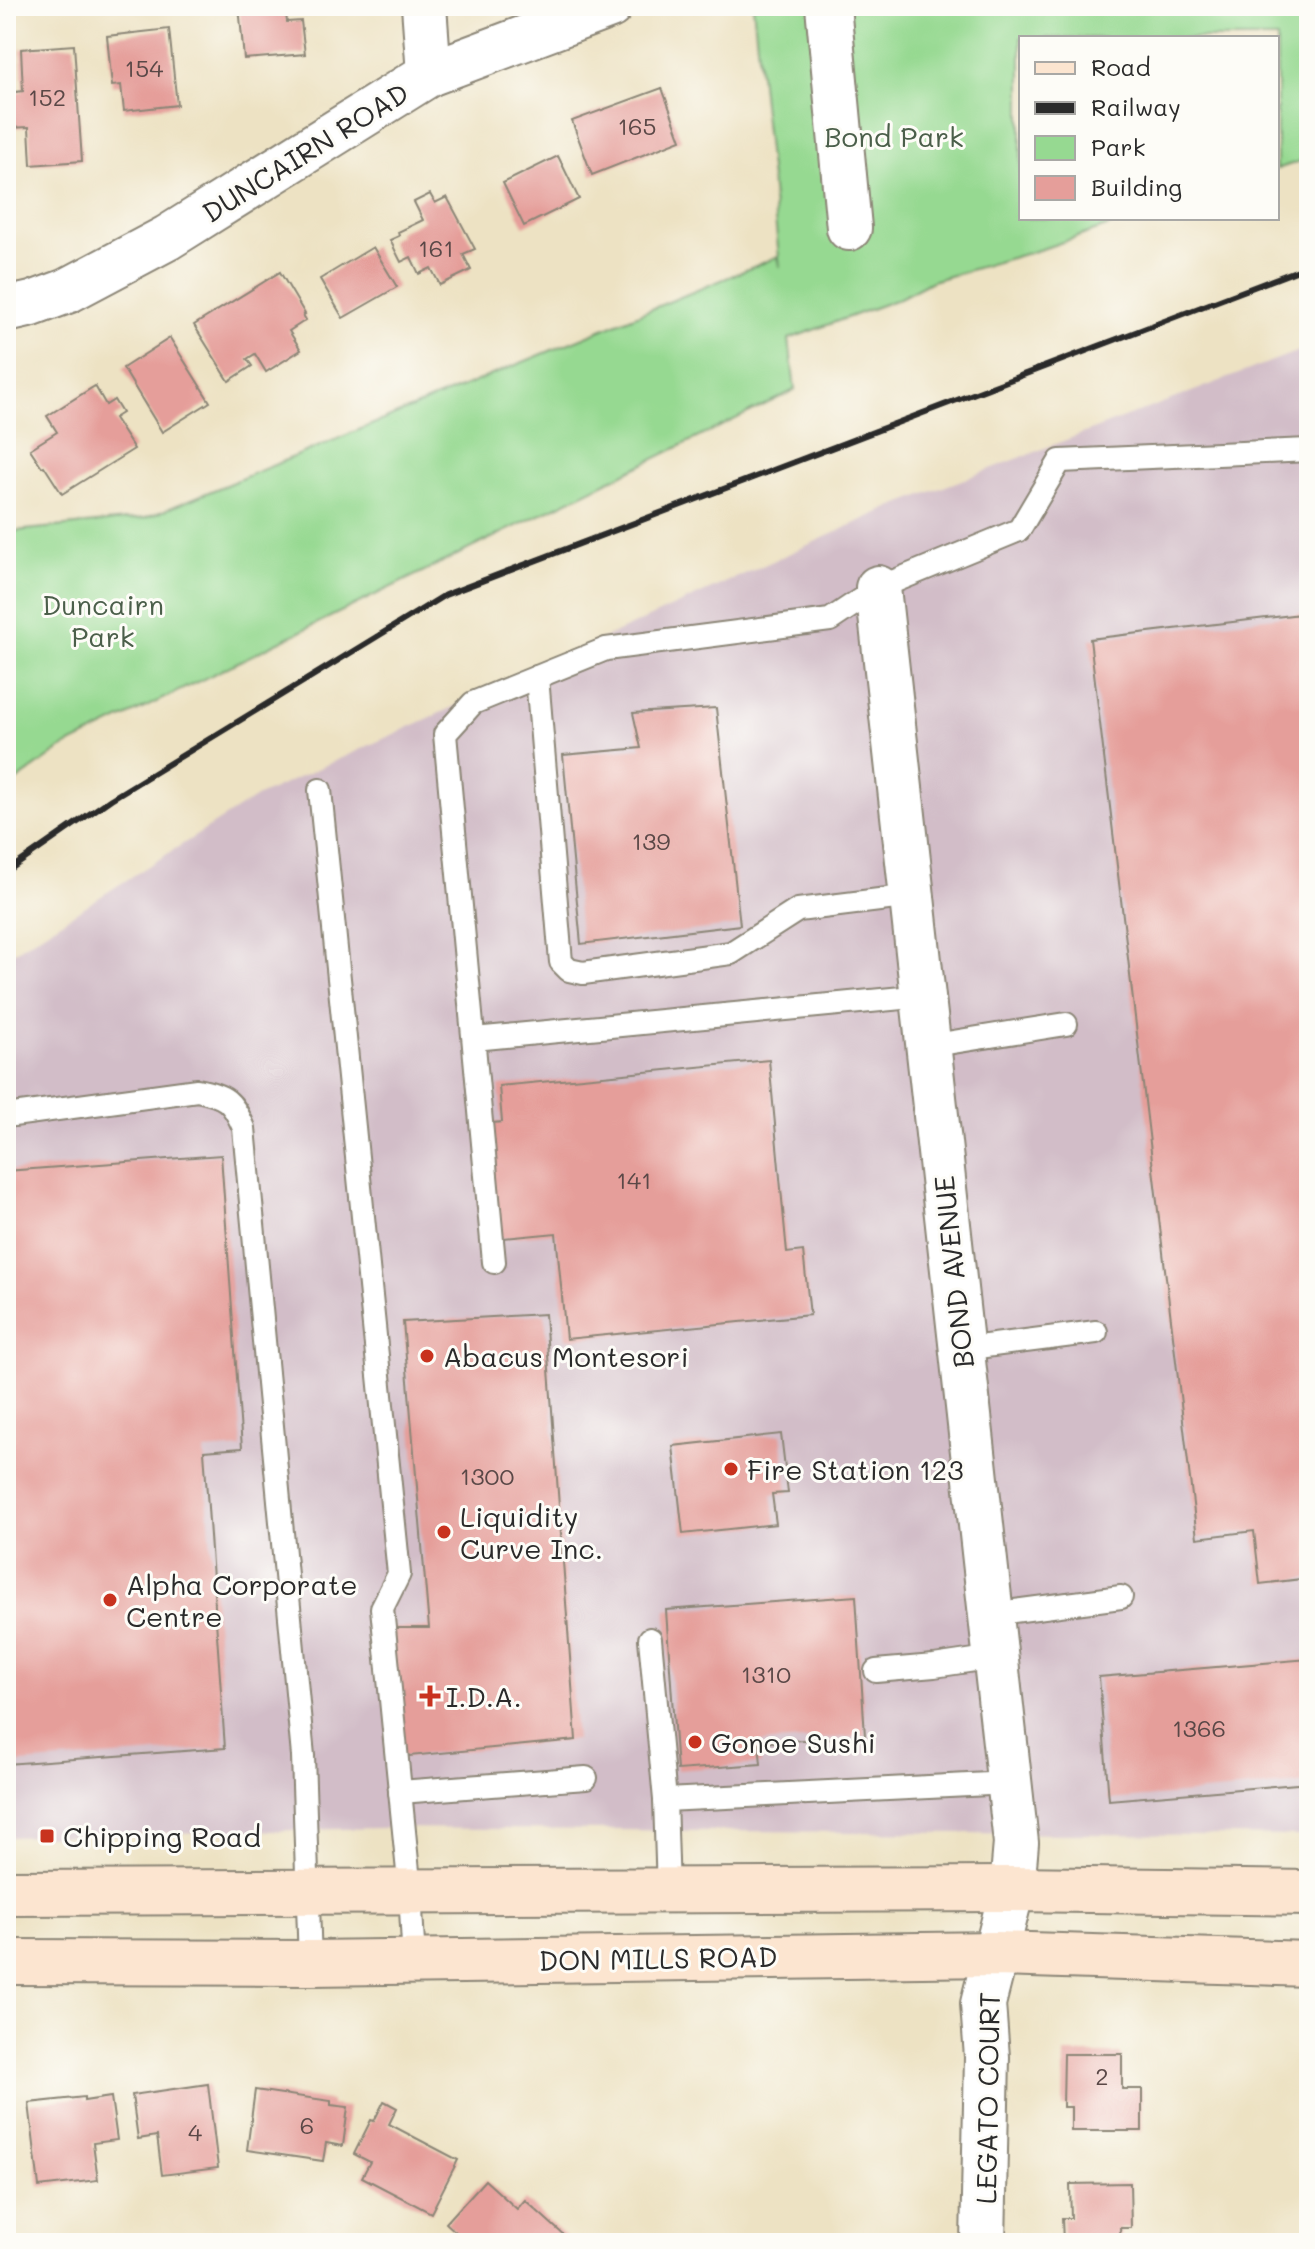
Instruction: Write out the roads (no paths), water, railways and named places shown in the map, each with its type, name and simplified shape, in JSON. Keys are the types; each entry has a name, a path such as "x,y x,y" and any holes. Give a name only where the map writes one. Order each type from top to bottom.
{"main road":[{"path":"6,1893 1012,1889 1309,1893"},
{"name":"DON MILLS ROAD","path":"6,1962 310,1963 996,1954 1309,1964"}],"street":[{"path":"424,6 429,74"},
{"name":"DUNCAIRN ROAD","path":"6,310 67,291 167,238 429,74 610,6"},
{"path":"828,6 849,228"},
{"name":"BOND AVENUE","path":"878,588 1017,1850 1012,1889 996,1954"},
{"name":"LEGATO COURT","path":"983,2243 987,2057 983,2004 996,1954"}],"lane":[{"path":"494,1262 445,734 473,703 606,649 830,620 878,588 1019,530 1060,461 1309,450"},
{"path":"537,677 561,962 569,970 583,973 731,953 798,910 912,896"},
{"path":"320,790 399,1574 382,1608 414,1962"},
{"path":"474,1039 923,996"},
{"path":"928,1046 1066,1024"},
{"path":"6,1116 197,1090 218,1094 235,1107 244,1128 303,1756 310,1963"},
{"path":"962,1349 1096,1332"},
{"path":"991,1614 1121,1597"},
{"path":"650,1639 665,1800 668,1891"},
{"path":"876,1671 995,1657"},
{"path":"400,1792 586,1778"},
{"path":"665,1800 1009,1783"}],"railway":[{"path":"6,872 111,799 445,595 1309,266"}],"place":[{"name":"Abacus Montesori","path":"427,1356"},
{"name":"Fire Station 123","path":"731,1469"},
{"name":"Liquidity Curve Inc.","path":"444,1532"},
{"name":"Alpha Corporate Centre","path":"110,1600"},
{"name":"I.D.A.","path":"430,1696"},
{"name":"Gonoe Sushi","path":"695,1742"},
{"name":"Chipping Road","path":"47,1836"}],"park label":[{"name":"Bond Park","path":"894,136"},
{"name":"Duncairn Park","path":"103,620"}]}
